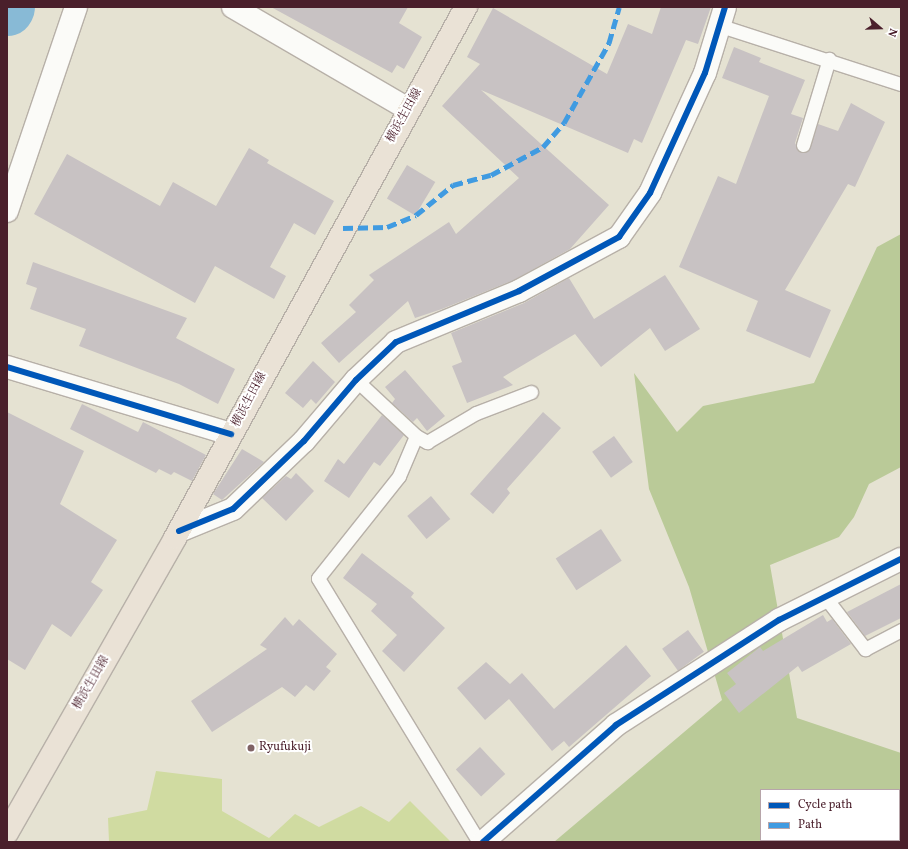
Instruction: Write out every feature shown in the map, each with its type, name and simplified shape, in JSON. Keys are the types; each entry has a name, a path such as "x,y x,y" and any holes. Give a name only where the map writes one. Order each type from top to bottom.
{"main road":[{"name":"横浜生田線","path":"7,833 179,531 408,109 466,7"}],"street":[{"path":"7,211 76,7"},
{"path":"241,9 408,109"},
{"path":"179,531 233,509 304,441 356,380 396,342 519,291 619,237 650,193 705,73 723,17"},
{"path":"7,367 231,434"},
{"path":"482,842 616,725 779,620 901,559"}],"lane":[{"path":"723,17 829,59 901,84"},
{"path":"803,145 829,59"},
{"path":"356,380 416,436 427,442 476,413 531,392"},
{"path":"416,436 399,476 318,578 479,842"},
{"path":"825,596 865,649 901,630"}],"green space":[{"path":"901,234 901,467 869,484 854,517 839,537 770,565 797,718 901,753 901,842 554,842 722,700 689,587 649,489 634,373 677,432 703,406 814,383 877,247"},
{"path":"156,771 222,779 222,811 269,838 295,814 319,827 361,806 389,822 410,801 451,842 109,842 108,818 147,810"}],"building":[{"path":"271,7 408,7 399,23 422,37 404,69 397,65 392,73"},
{"path":"661,7 711,7 698,44 686,40 642,143 634,139 628,153 481,90 609,205 570,249 514,280 442,309 415,318 408,301 339,363 321,343 356,312 349,305 374,280 369,275 449,222 456,234 519,178 442,106 480,64 467,57 493,8 607,74 628,24 652,34"},
{"path":"734,47 761,58 759,62 805,80 791,114 803,118 795,143 800,152 810,148 818,124 838,131 851,103 885,122 855,187 848,184 785,290 831,310 810,358 746,331 758,301 679,267 718,176 736,184 769,96 722,78"},
{"path":"249,148 269,160 267,163 334,201 315,235 294,223 270,267 286,276 274,299 215,266 195,303 34,214 67,154 160,206 173,182 216,206"},
{"path":"407,165 435,182 415,215 387,198"},
{"path":"33,262 187,318 176,338 235,369 218,404 179,384 79,346 86,329 30,309 37,288 26,284"},
{"path":"665,275 700,329 665,351 650,328 601,367 575,334 503,377 513,385 467,403 452,366 462,362 451,333 524,303 569,278 594,319"},
{"path":"313,361 335,382 316,404 311,399 303,408 285,393"},
{"path":"405,370 445,416 427,431 417,418 413,422 392,403 395,399 385,387"},
{"path":"82,404 138,432 143,422 206,455 192,481 174,472 171,475 159,469 156,473 70,429"},
{"path":"7,412 84,451 60,504 117,540 91,582 103,590 71,637 52,624 25,670 7,659"},
{"path":"543,412 561,428 507,489 510,493 493,514 470,494"},
{"path":"382,415 404,435 380,466 374,462 349,498 324,481 338,459 344,464"},
{"path":"614,436 633,462 611,478 592,452"},
{"path":"242,449 264,462 222,500 213,494"},
{"path":"296,473 314,491 286,521 262,498 286,476 291,479"},
{"path":"431,496 450,519 427,539 407,516"},
{"path":"601,529 622,561 576,590 556,558"},
{"path":"362,553 414,593 411,597 445,628 404,672 382,651 397,635 371,611 377,604 343,578"},
{"path":"901,584 901,618 865,636 847,612"},
{"path":"823,615 827,622 832,619 851,644 802,672 798,666 739,713 724,693 736,684 727,673 760,647 763,651"},
{"path":"285,617 293,626 299,619 337,654 326,667 331,671 314,691 306,685 295,697 282,687 212,732 191,701 267,649 260,645"},
{"path":"688,630 704,652 678,671 662,649"},
{"path":"626,645 651,676 569,747 564,741 552,751 509,699 485,720 457,688 486,662 510,684 522,673 554,709"},
{"path":"480,747 505,774 481,797 456,770"}],"marked path":[{"path":"343,228 387,227 416,215 453,185 491,175 543,147 564,123 609,43 619,7"}],"cycle path":[{"path":"179,531 233,509 304,441 356,380 396,342 519,291 619,237 650,193 705,73 725,7"},
{"path":"7,367 231,434"},
{"path":"483,842 616,725 779,620 901,559"}],"place":[{"name":"Ryufukuji","path":"251,748"}]}
